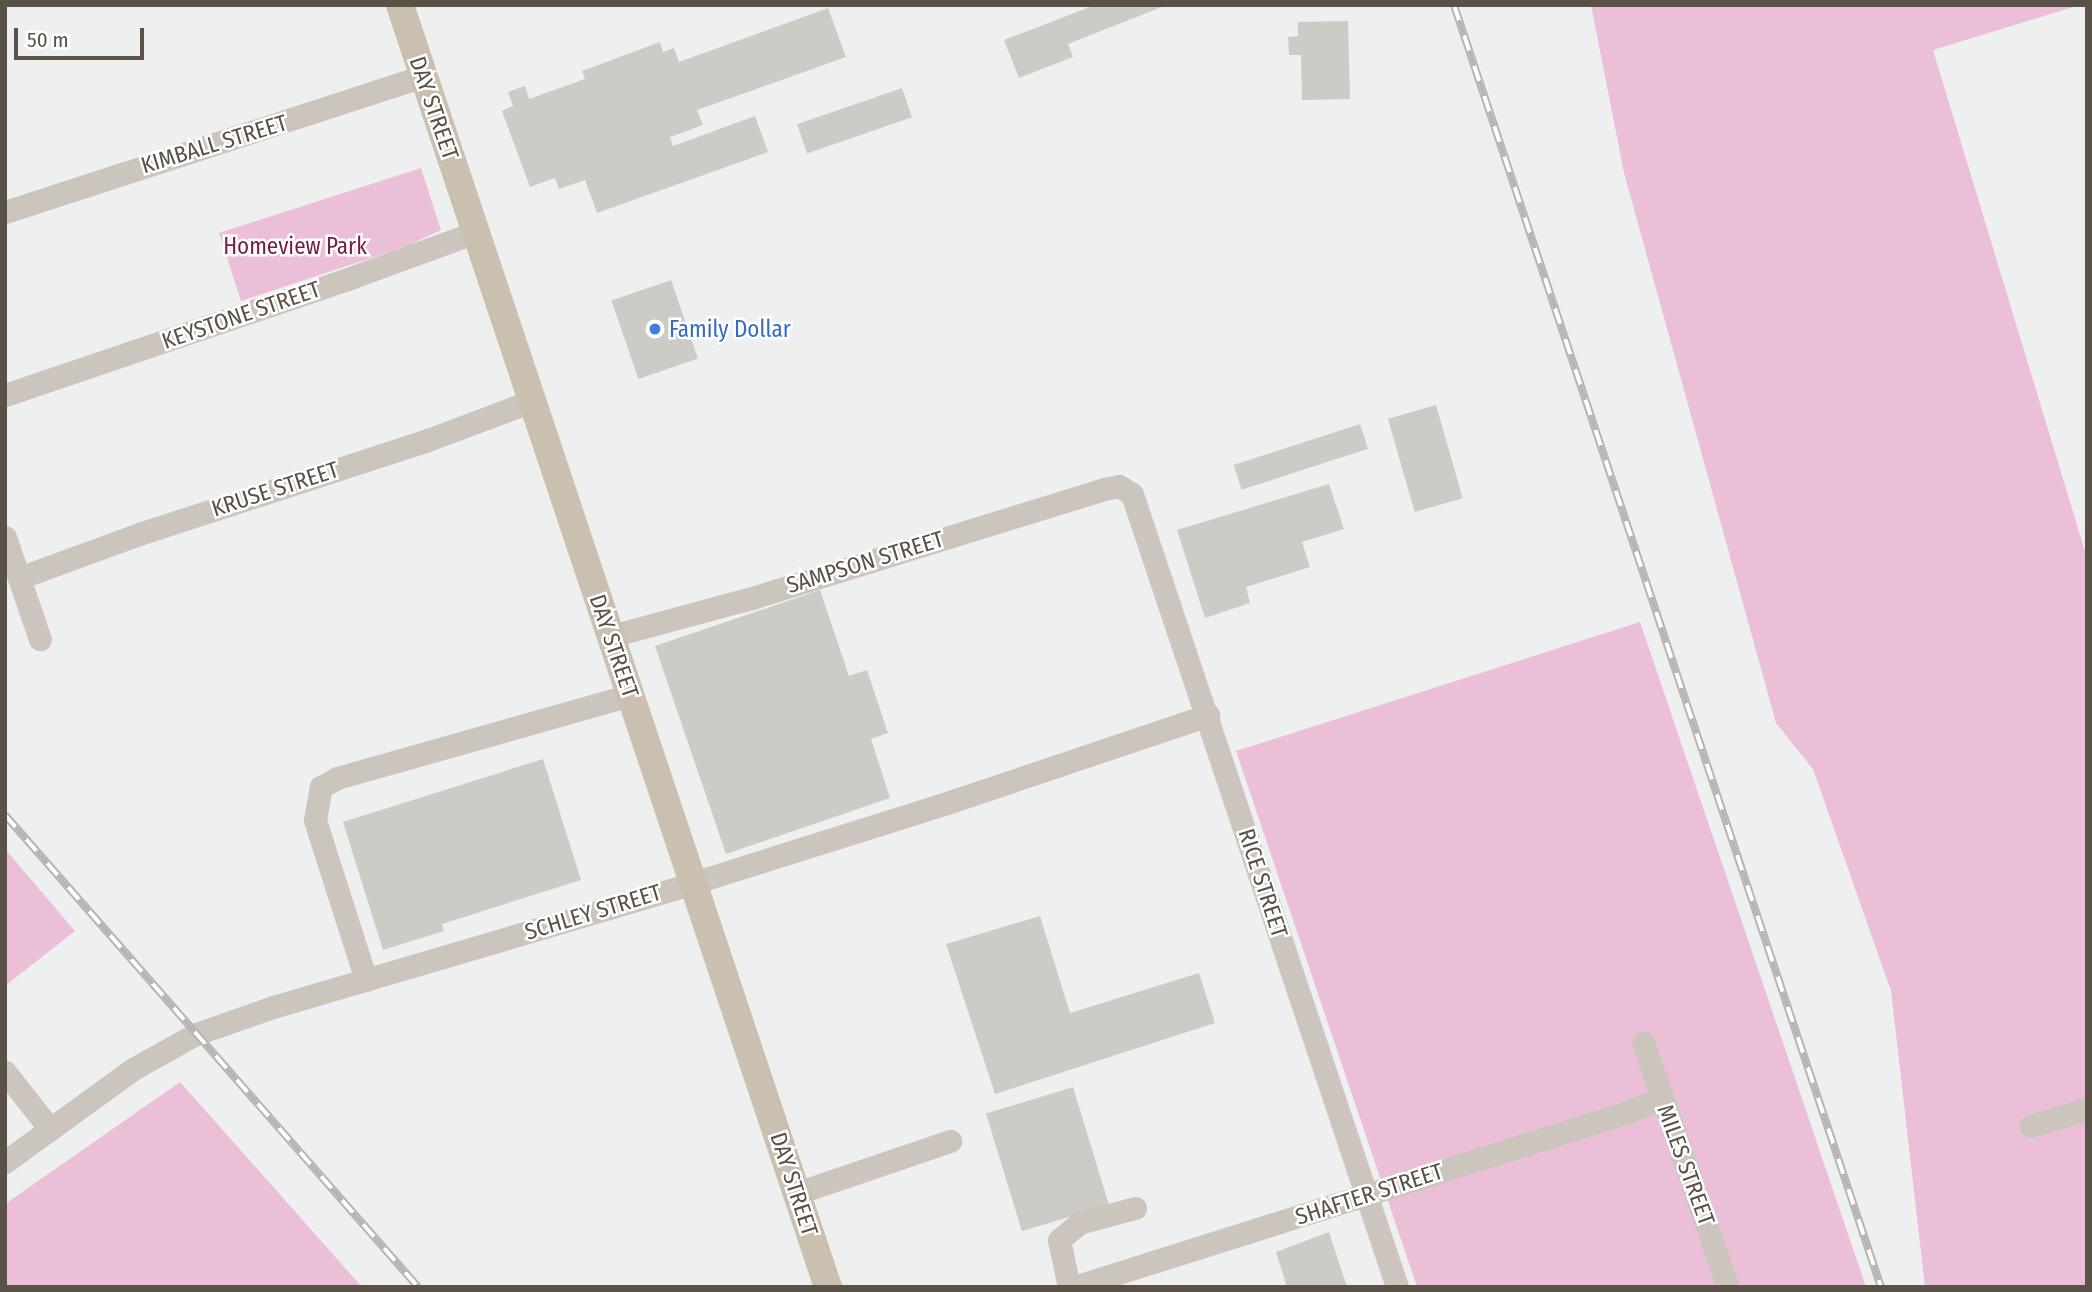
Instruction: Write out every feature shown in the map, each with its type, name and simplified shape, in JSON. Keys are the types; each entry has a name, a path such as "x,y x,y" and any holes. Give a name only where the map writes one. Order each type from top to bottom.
{"main road":[{"name":"DAY STREET","path":"400,5 828,1287"}],"street":[{"name":"KIMBALL STREET","path":"5,212 424,76"},
{"name":"KEYSTONE STREET","path":"5,395 353,277 476,232"},
{"name":"KRUSE STREET","path":"19,578 139,534 428,440 532,401"},
{"name":"SAMPSON STREET","path":"611,636 752,598 1119,486"},
{"name":"RICE STREET","path":"1119,486 1132,494 1138,508 1397,1287"},
{"path":"5,537 40,639"},
{"path":"366,980 316,820 316,805 321,787 337,778 631,695"},
{"name":"SCHLEY STREET","path":"5,1163 133,1069 196,1034 944,804 1208,715"},
{"name":"MILES STREET","path":"1643,1042 1728,1287"},
{"path":"5,1072 50,1129"},
{"name":"SHAFTER STREET","path":"1072,1287 1622,1114 1662,1098"},
{"path":"2031,1126 2087,1109"},
{"path":"797,1193 950,1141"},
{"path":"1072,1287 1059,1240 1079,1223 1135,1208"}],"green space":[{"path":"1591,5 2080,5 1933,50 2087,558 2087,1287 1925,1287 1891,991 1813,769 1776,723 1624,173"},
{"name":"Homeview Park","path":"421,168 441,230 407,246 241,301 219,233"},
{"path":"1640,622 1866,1287 1417,1287 1236,751"},
{"path":"5,849 75,931 5,986"},
{"path":"180,1082 362,1287 5,1287 5,1204"}],"building":[{"path":"1095,5 1167,5 1068,44 1073,57 1019,78 1004,40"},
{"path":"828,8 846,57 697,110 703,125 670,137 673,146 755,116 768,152 597,213 585,180 559,189 555,178 530,187 502,111 513,106 508,92 525,86 529,99 585,79 582,71 660,42 663,52 674,48 679,62"},
{"path":"1348,21 1350,99 1302,100 1301,55 1289,55 1288,37 1298,36 1298,22"},
{"path":"902,88 912,117 807,153 797,124"},
{"name":"Family Dollar","path":"671,280 698,358 638,379 611,301"},
{"path":"1436,405 1463,498 1415,512 1388,419"},
{"path":"1360,424 1368,449 1242,490 1234,465"},
{"path":"1329,484 1344,529 1302,542 1310,567 1246,587 1250,603 1205,618 1177,530"},
{"path":"820,590 849,676 867,670 888,733 871,739 890,798 726,854 655,646"},
{"path":"543,759 581,880 442,924 444,931 383,950 343,822"},
{"path":"1040,916 1070,1013 1199,973 1215,1023 995,1094 946,944"},
{"path":"1073,1087 1109,1205 1022,1231 986,1114"},
{"path":"1329,1232 1347,1287 1287,1287 1276,1252"}],"railway":[{"path":"1454,5 1881,1287"},
{"path":"5,815 418,1287"}],"place":[{"name":"Family Dollar","path":"655,329"}]}
